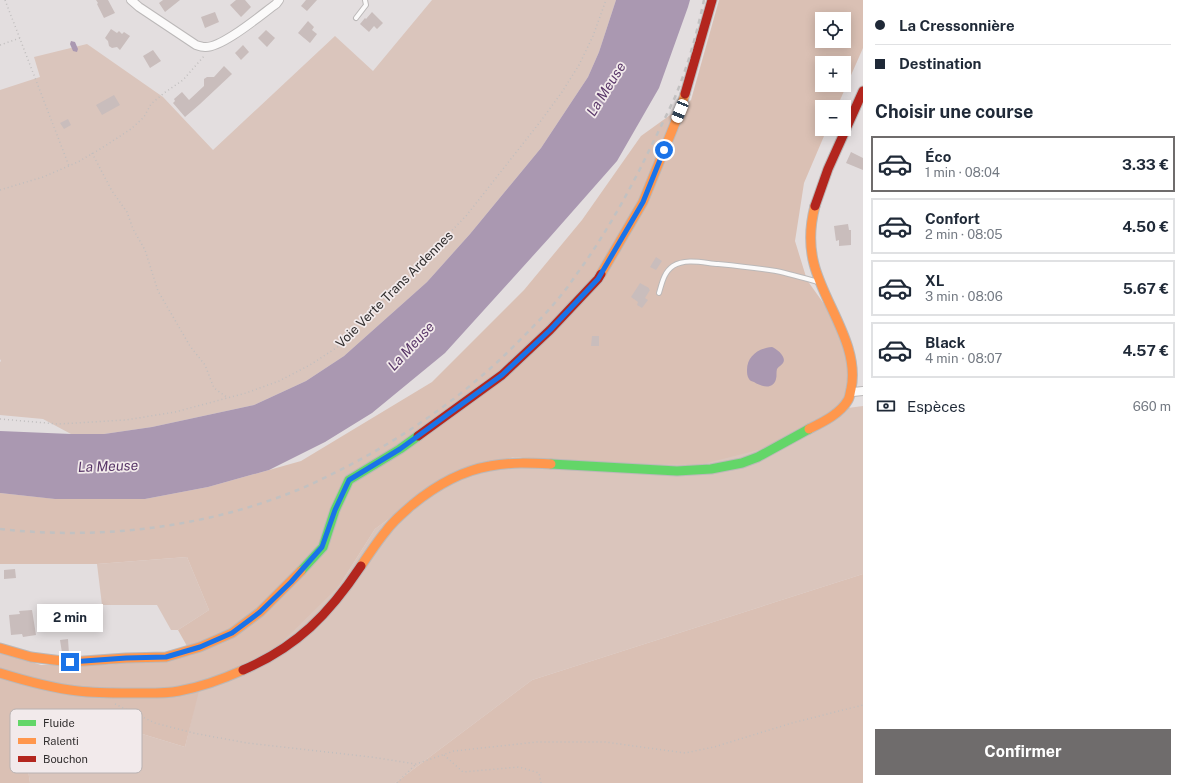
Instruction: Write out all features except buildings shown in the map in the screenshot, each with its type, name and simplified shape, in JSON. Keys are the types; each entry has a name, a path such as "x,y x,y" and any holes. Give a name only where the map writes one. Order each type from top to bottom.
{"street":[{"path":"131,0 139,7 196,45 206,47 218,44 230,37 276,4 279,0"},
{"path":"0,648 31,657 70,662 166,657 200,647 232,633 260,612 291,582 322,547 335,510 349,480 400,449 502,375 550,330 598,279 643,202 680,111 712,0"},
{"path":"0,673 69,690 100,692 171,692 205,684 254,666 289,646 304,634 321,618 342,592 396,519 433,488 459,474 488,465 519,463 689,471 719,468 733,465 776,449 839,411 848,401 857,380 856,358 850,338 820,282 812,258 811,243 814,208 818,193 832,158 863,91"},
{"path":"853,392 863,391"}],"lane":[{"path":"356,18 366,5 365,0"},
{"path":"659,292 665,275 669,269 674,265 696,262 776,271 820,282"}],"path":[{"path":"6,0 69,166"},
{"name":"Voie Verte Trans Ardennes","path":"0,419 58,424 126,420 175,412 246,394 279,381 310,365 339,346 466,216 540,122 562,92 579,64 593,36 606,0"},
{"path":"0,45 20,38"},
{"path":"0,190 43,177 69,166 131,129 144,117 151,104 183,80 206,54 206,47"},
{"path":"92,153 112,191 127,212 133,229 145,250 158,291 190,346 205,365 214,388 228,398"},
{"path":"114,704 125,709"},
{"path":"142,717 156,723 193,733 247,743 416,764 454,751 537,742 605,742 685,753 714,747 792,723 863,705"},
{"path":"444,755 463,772 519,767 539,773 541,783"},
{"path":"397,783 416,764"}],"shaded area":[{"path":"432,0 616,0 599,52 588,77 541,148 470,234 427,282 344,356 306,381 254,405 152,427 104,434 71,434 43,419 0,415 0,90 40,77 34,57 87,44 163,97 213,150 335,36 373,71"},
{"path":"719,0 863,0 863,48 851,75 851,56 815,56 815,92 844,92 840,100 815,100 815,136 824,136 804,183 795,241 807,280 839,325 852,375 840,409 782,444 699,465 615,464 514,457 442,480 375,529 339,586 272,652 201,683 185,747 142,734 142,709 10,709 10,773 28,773 30,783 0,783 0,652 41,665 107,665 192,655 178,630 209,610 187,557 97,564 0,564 0,493 56,499 145,499 208,487 301,461 432,382 524,290 582,220 641,136 691,100"},
{"path":"863,406 863,574 532,680 395,783 30,783 28,773 142,773 142,734 185,747 200,683 339,586 375,529 442,480 514,457 615,464 840,409"},
{"path":"187,557 209,610 178,630 171,630 157,605 102,605 97,564"},
{"path":"863,574 863,783 395,783 532,680"}],"water":[{"name":"La Meuse","path":"616,0 690,0 659,88 617,161 445,353 372,413 325,442 269,470 208,487 145,499 55,499 0,493 0,431 104,434 152,427 254,405 306,381 344,356 427,282 470,234 541,148 588,77 599,52"},
{"path":"71,41 75,42 78,49 77,52 73,51 70,44"},
{"path":"772,347 784,358 783,364 777,369 775,382 770,386 764,386 749,380 747,373 751,357 758,351"}],"railway":[{"path":"0,529 37,532 113,532 187,522 260,504 295,491 348,466 394,440 460,394 500,360 549,310 570,284 611,222 634,181 675,97 692,49 704,0"}],"traffic: fast":[{"path":"551,464 677,471 711,469 742,463 758,457 809,429"},
{"path":"301,571 323,547 335,510 349,480 400,449 418,436"}],"traffic: slow":[{"path":"601,274 643,202 680,111 685,94"},
{"path":"809,429 831,417 845,405 850,396 852,373 846,341 825,294 814,264 811,250 811,235 815,206"},
{"path":"361,566 379,539 395,520 421,498 448,480 479,468 498,465 520,463 551,464"},
{"path":"0,648 31,657 70,662 166,657 200,647 232,633 260,612 301,571"},
{"path":"0,673 19,679 68,690 97,693 154,693 173,692 195,687 220,680 243,670"}],"traffic: jam":[{"path":"685,94 712,0"},
{"path":"815,206 828,169 863,91"},
{"path":"418,436 502,375 550,330 601,274"},
{"path":"243,670 280,651 296,640 324,614 361,566"}],"route":[{"path":"70,662 166,657 200,647 232,633 260,612 291,582 322,547 335,510 349,480 400,449 502,375 550,330 598,279 643,202 664,150"}]}
